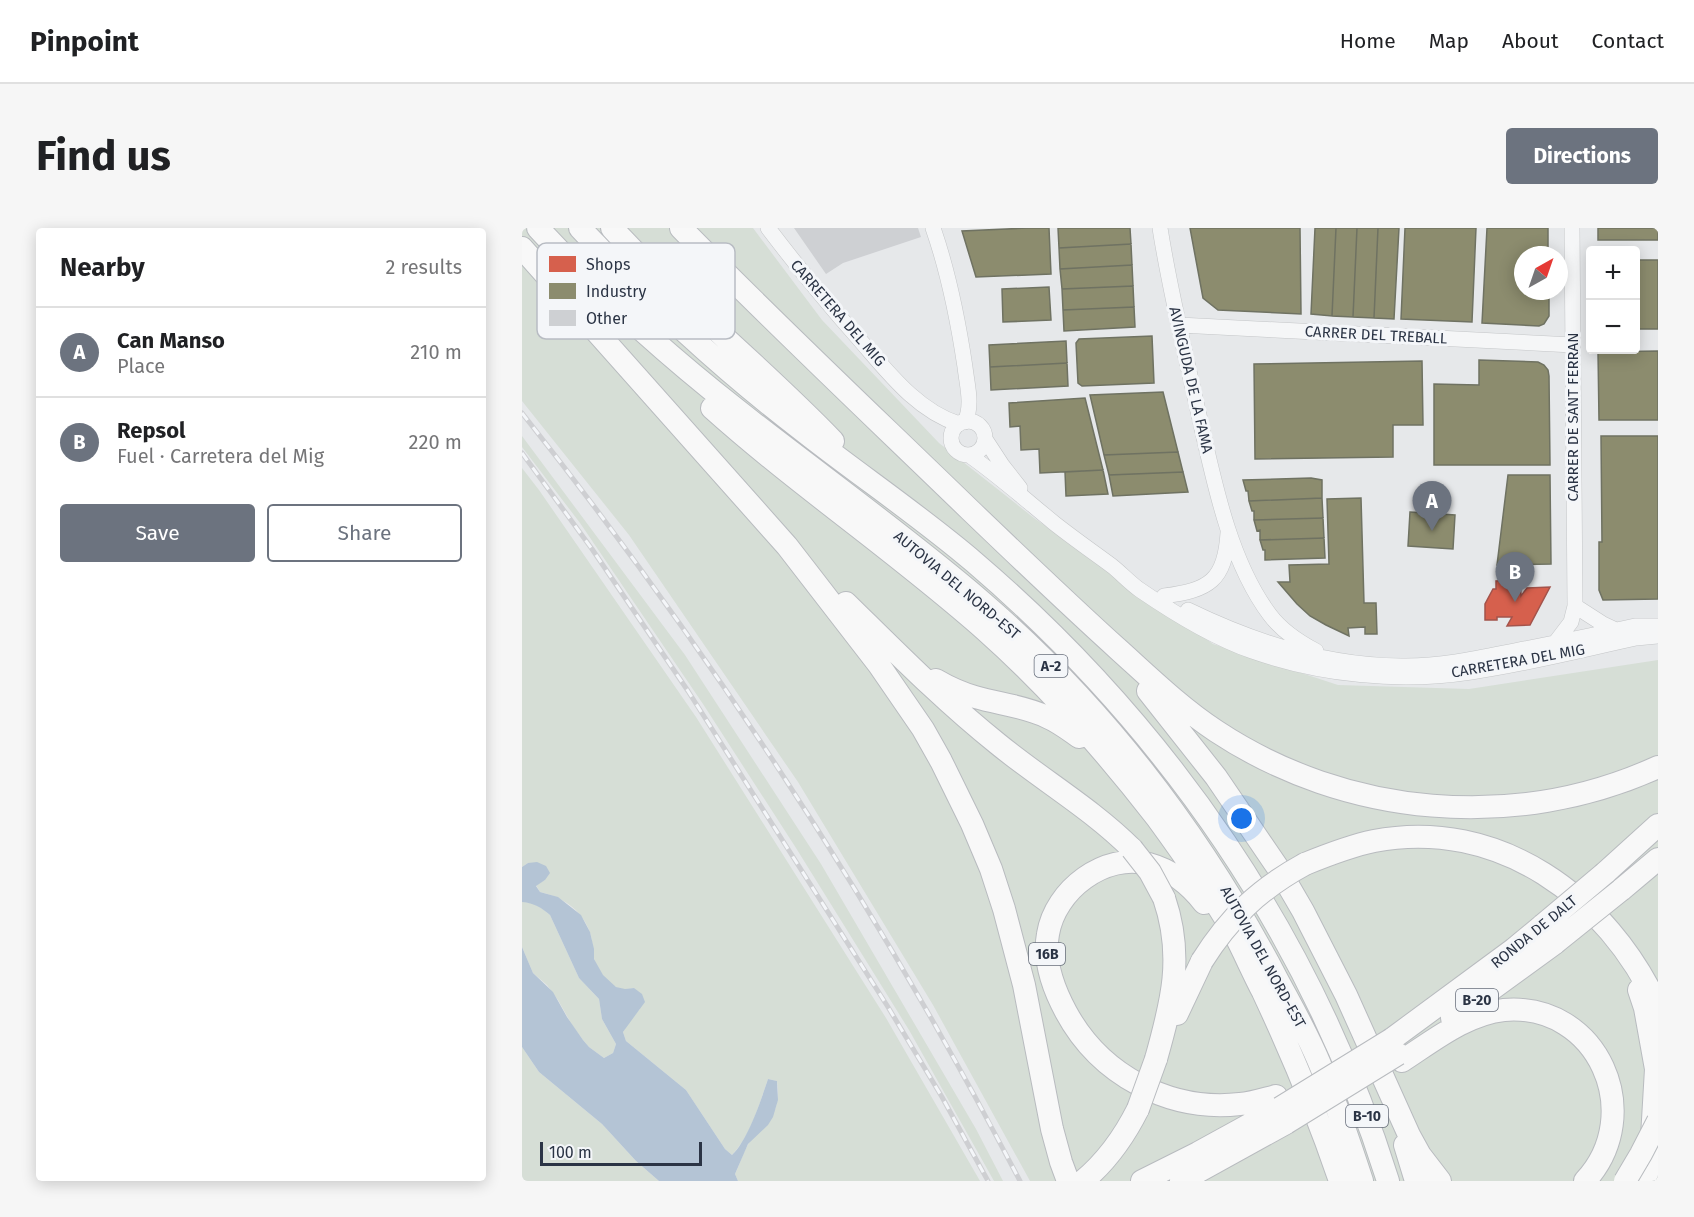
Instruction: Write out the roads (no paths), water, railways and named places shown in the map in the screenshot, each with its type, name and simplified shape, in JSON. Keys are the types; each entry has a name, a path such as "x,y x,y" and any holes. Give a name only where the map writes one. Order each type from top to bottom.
{"highway":[{"name":"AUTOVIA DEL NORD-EST","path":"538,228 552,243"},
{"name":"AUTOVIA DEL NORD-EST","path":"580,228 595,243"},
{"path":"612,228 627,243"},
{"path":"666,228 684,243"},
{"path":"681,228 696,243"},
{"path":"522,248 537,265"},
{"path":"522,263 537,277"},
{"path":"735,284 1065,602 1171,697 1213,729 1245,748 1280,766 1352,792 1389,801 1464,808 1546,801 1586,792 1658,767"},
{"path":"735,286 744,293"},
{"path":"601,339 627,366"},
{"path":"603,339 787,546 901,695 941,761 991,869 1015,946 1052,1129 1079,1180 1103,1162 1128,1129 1180,1007 1213,943 1240,911 1272,884 1305,864 1331,853 1374,841 1424,837 1485,847 1538,869 1587,906 1613,935 1636,967 1658,1007"},
{"path":"638,339 706,402 802,485 951,602 1022,664 1089,735 1140,796 1193,867 1234,934 1295,1060 1322,1127 1340,1181"},
{"name":"AUTOVIA DEL NORD-EST","path":"653,339 780,444 981,601 1040,655 1115,736 1177,815 1232,898 1262,951 1322,1068 1362,1181"},
{"name":"AUTOVIA DEL NORD-EST","path":"693,339 802,431 925,522 1005,590 1097,680 1162,755 1220,834 1253,884 1313,991 1367,1116 1388,1181"},
{"path":"727,339 808,414 876,485"},
{"path":"787,546 923,679 1036,774 1104,824 1132,849 1150,872 1164,898 1175,940 1175,969 1158,1060"},
{"path":"1065,602 1156,699 1222,786 1278,868 1303,910 1336,975 1390,1043 1409,1135 1420,1155 1440,1181"},
{"path":"880,637 912,663 946,686 974,697 1048,717 1065,726 1140,796"},
{"name":"RONDA DE DALT","path":"1549,934 1605,873 1658,825"},
{"name":"B-20","path":"1181,1181 1282,1117 1390,1043 1491,990 1549,934 1622,890 1658,859"},
{"name":"16B","path":"1252,970 1189,886 1164,869 1148,863 1116,864 1089,875 1068,892 1053,917 1048,932 1046,948 1048,967 1060,1001 1079,1034 1090,1047 1121,1074 1154,1092 1177,1100 1216,1105 1240,1104 1282,1117"},
{"path":"1613,935 1632,971 1645,1008 1656,1069 1648,1181"},
{"path":"1390,1043 1449,1031 1487,1013 1503,1010 1554,1018 1569,1027 1597,1054 1607,1074 1612,1095 1614,1118 1610,1138 1603,1156 1593,1173 1585,1181"},
{"path":"1390,1043 1389,1099 1416,1181"},
{"name":"B-20","path":"1142,1181 1198,1153 1282,1117"},
{"path":"1625,1181 1658,1121"}],"street":[{"name":"CARRETERA DEL MIG","path":"768,228 831,308 952,442"},
{"path":"933,228 945,261 959,329 969,407 962,423 952,434 952,442 958,452 969,455 980,450 985,434 979,425 970,422 962,423"},
{"name":"AVINGUDA DE LA FAMA","path":"1160,228 1165,263 1228,530 1248,579 1271,617 1304,645 1332,659"},
{"name":"CARRER DE SANT FERRAN","path":"1555,643 1571,622 1575,606 1572,228"},
{"name":"CARRER DEL TREBALL","path":"1179,325 1573,345"},
{"name":"CARRETERA DEL MIG","path":"911,395 937,415 962,423"},
{"name":"CARRETERA DEL MIG","path":"985,439 1026,498"},
{"name":"CARRETERA DEL MIG","path":"969,455 1115,568 1137,588 1163,605 1225,640 1252,651 1309,666 1373,676 1413,677 1470,673 1636,638 1658,636"},
{"path":"1164,597 1189,593 1208,584 1217,574 1223,562 1228,530"},
{"name":"CARRETERA DEL MIG","path":"1115,568 1164,597 1251,638 1306,654 1380,666 1416,666 1455,662 1635,626 1658,626"},
{"path":"1575,606 1616,631 1636,638"}],"water":[{"path":"537,862 546,866 550,873 536,886 540,892 558,897 581,915 590,932 594,959 603,975 616,987 634,988 642,994 645,1002 623,1032 626,1041 686,1090 725,1149 732,1155 749,1130 768,1079 777,1081 778,1100 773,1117 748,1144 735,1174 738,1181 659,1181 636,1161 602,1124 539,1072 522,1047 522,947 533,973 553,992 567,1017 589,1047 604,1058 613,1053 616,1044 602,1019 599,999 579,978 550,915 538,906 522,902 522,867 528,863"}],"railway":[{"path":"522,413 660,596 789,785 909,980 1020,1181"},
{"path":"522,453 592,549 688,691 888,1007 942,1097 988,1181"}],"place":[{"name":"Can Manso","path":"1432,531"},
{"name":"Repsol","path":"1515,602"}]}
